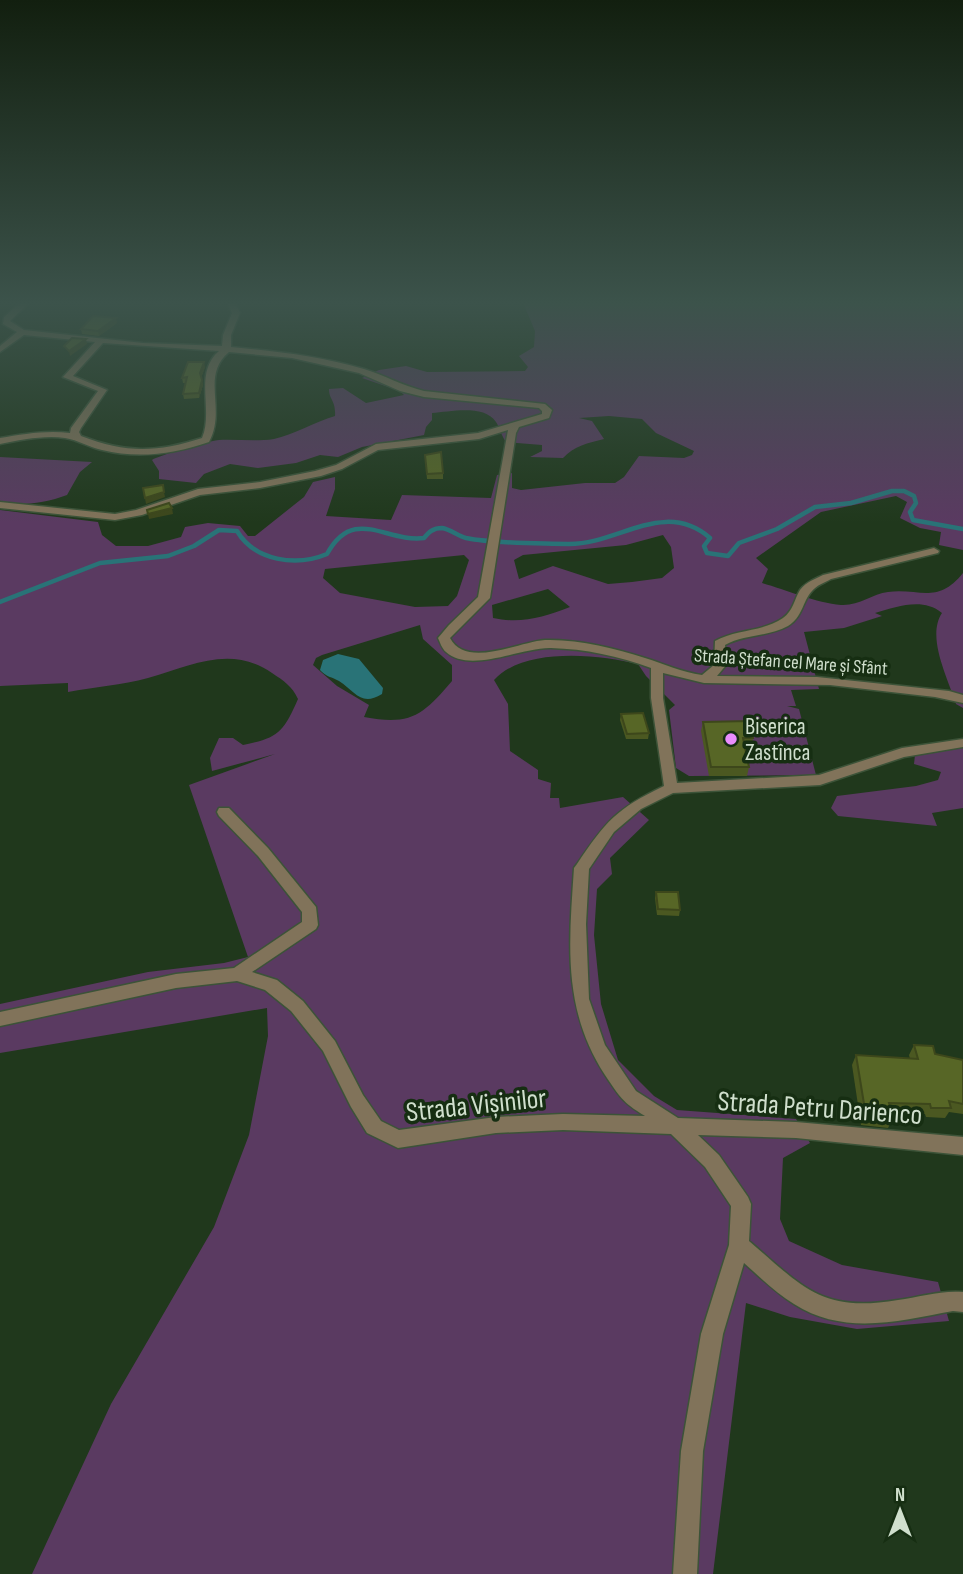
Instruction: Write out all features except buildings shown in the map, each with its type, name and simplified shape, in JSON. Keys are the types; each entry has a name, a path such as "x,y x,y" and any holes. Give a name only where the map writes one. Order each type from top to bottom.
{"street":[{"path":"69,375 67,377 103,390 76,428 74,432 77,437"},
{"path":"0,441 45,436 77,437 101,448 147,452 174,449 206,440 212,425 208,383 211,375"},
{"path":"0,505 115,517 138,513 198,492 260,485 317,474 339,467 376,447 479,436 541,420 547,416 547,410 542,406 424,394 369,375"},
{"name":"Strada Ștefan cel Mare și Sfânt","path":"516,425 511,433 484,598 473,612 450,629 444,638 446,646 454,654 468,657 530,646 559,644 635,658 657,668 704,679 809,680 963,699"},
{"path":"704,679 720,668 723,661 719,644 737,633 781,624 792,617 811,584 827,577 934,551"},
{"path":"657,668 657,698 671,788"},
{"path":"685,1574 695,1438 712,1334 739,1245 741,1205 712,1161 674,1125 630,1097 597,1048 581,999 578,924 582,867 609,828 636,805 671,788 820,780 902,753 963,743"},
{"name":"Strada Vișinilor","path":"224,812 263,852 310,911 310,925 237,974"},
{"name":"Strada Vișinilor","path":"0,1019 163,983 237,974 271,985 297,1006 329,1046 357,1101 374,1127 398,1139 496,1125 563,1122 674,1125"},
{"name":"Strada Petru Darienco","path":"674,1125 796,1130 963,1146"},
{"path":"739,1245 802,1297 828,1310 854,1315 953,1301 963,1302"}],"shaded area":[{"path":"367,375 963,375 963,550 939,545 941,532 920,528 900,518 907,502 896,496 821,512 756,558 768,569 762,583 841,605 854,604 888,592 936,592 954,583 963,573 963,708 956,704 937,645 936,634 942,613 918,604 875,613 882,616 844,628 804,632 819,689 791,690 796,706 787,706 799,709 816,775 689,776 676,768 669,710 675,705 646,676 638,664 583,656 542,658 507,669 494,680 508,704 510,751 538,770 538,779 551,783 550,798 559,798 560,808 623,797 649,820 610,858 612,874 597,889 594,935 601,1004 618,1060 654,1096 677,1110 796,1119 810,1143 783,1158 780,1219 789,1241 842,1265 938,1282 949,1321 857,1329 790,1317 746,1303 713,1574 32,1574 111,1404 214,1227 249,1135 268,1036 267,1008 0,1053 0,1004 148,972 224,963 248,957 189,785 275,754 212,771 210,758 219,738 233,738 243,745 264,740 283,727 298,699 284,681 256,664 226,659 195,663 138,680 68,692 68,683 0,686 0,510 98,522 102,535 116,546 148,546 181,537 185,527 208,523 240,526 248,536 255,536 304,497 313,482 335,477 335,489 326,516 391,520 402,495 491,498 497,475 512,473 512,488 521,490 585,483 615,483 624,477 639,456 684,458 692,455 694,451 656,433 642,419 609,416 579,418 592,421 604,439 577,448 563,458 530,457 542,451 542,445 506,442 491,416 475,411 457,411 432,413 432,420 424,435 362,447 338,457 320,455 296,463 258,468 230,464 204,474 196,483 159,479 159,471 152,460 164,455 219,440 274,439 335,416 329,389 343,388 366,403 404,395 400,391 362,378","holes":["663,535 671,547 674,568 662,578 608,584 553,566 519,579 514,560 523,555 626,545","464,555 469,560 457,596 448,606 415,607 340,593 323,578 325,569","548,589 570,607 523,620 493,618 492,605","420,625 423,639 452,665 452,681 424,710 405,719 364,717 369,705 337,686 313,665 316,658 322,655"]},
{"path":"0,457 92,462 80,472 67,495 34,503 9,504 0,503"},
{"path":"963,747 963,808 932,813 937,826 838,816 831,808 837,796 916,786 938,780 941,772 914,764 915,755"}],"water":[{"path":"338,654 359,659 383,688 382,694 375,698 364,698 320,670 323,660"}],"waterway":[{"path":"0,602 100,563 168,556 194,546 219,530 237,531 254,549 265,555 277,559 302,560 327,554 337,539 360,529 424,538 432,531 442,528 477,540 568,544 605,538 640,526 675,522 693,527 710,538 704,546 707,553 728,556 739,543 777,529 815,507 851,503 892,491 904,491 914,496 916,503 910,512 913,520 963,529"}],"place":[{"name":"Biserica Zastînca","path":"731,739"}]}
